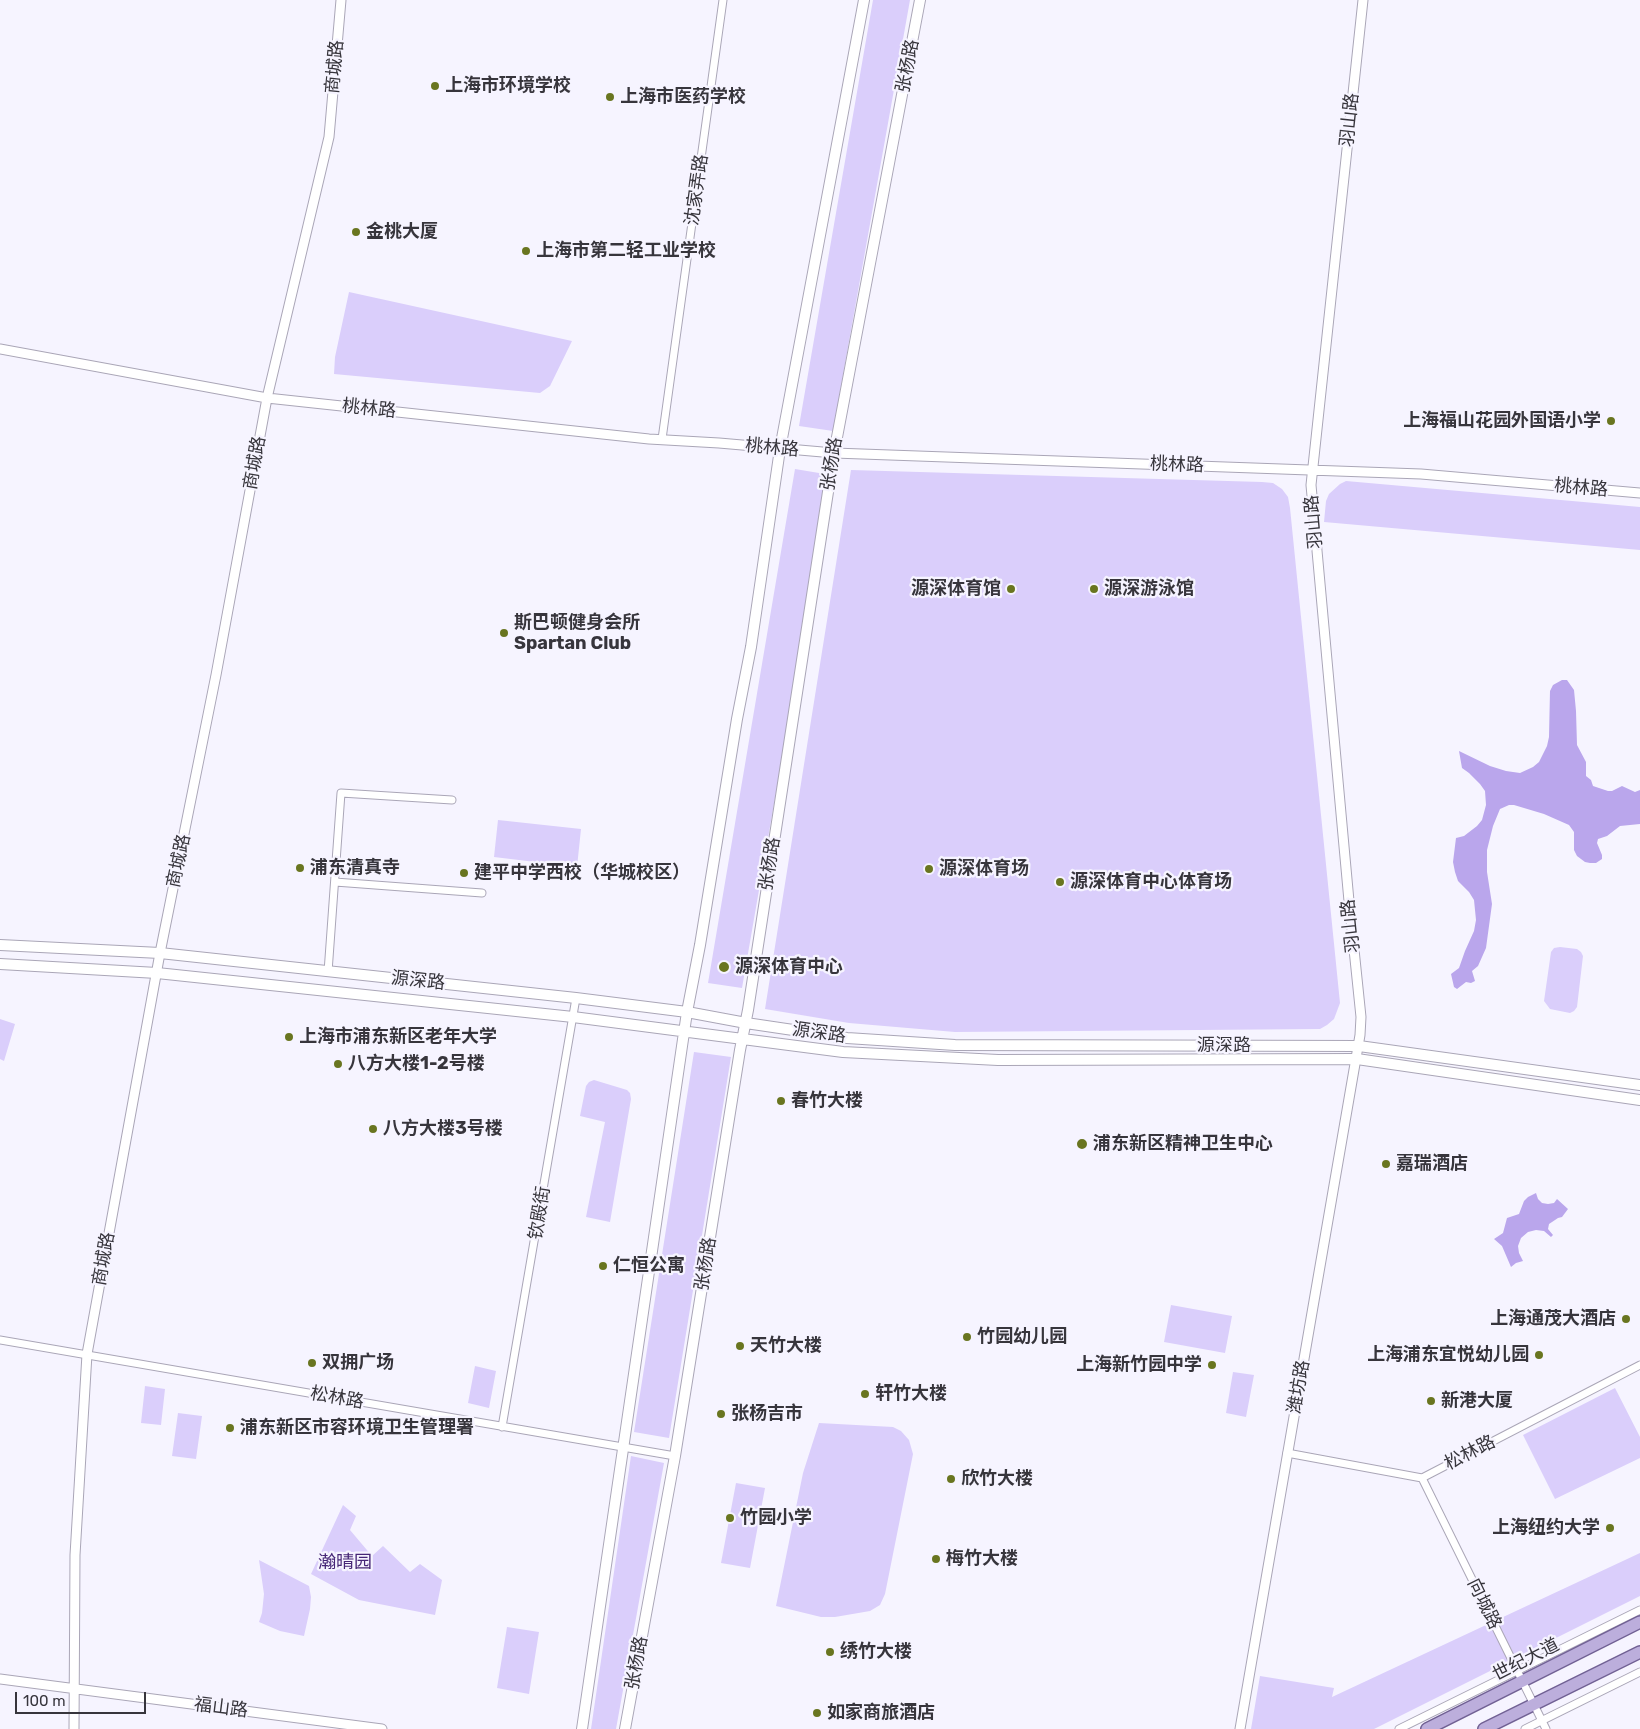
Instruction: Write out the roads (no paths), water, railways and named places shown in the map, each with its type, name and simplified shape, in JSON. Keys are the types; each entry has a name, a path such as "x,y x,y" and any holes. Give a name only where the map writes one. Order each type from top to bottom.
{"main road":[{"path":"582,1729 687,1012 751,647 780,449 864,0"},
{"name":"张杨路","path":"625,1729 675,1456 746,1023 834,453 920,0"},
{"name":"源深路","path":"0,945 160,953 576,998 687,1012 847,1038 955,1045 1359,1046 1640,1085"},
{"name":"源深路","path":"0,964 156,973 573,1017 843,1052 998,1060 1356,1059 1640,1100"},
{"name":"世纪大道","path":"1427,1729 1640,1622"},
{"path":"1484,1729 1640,1652"}],"street":[{"name":"商城路","path":"74,1729 75,1555 87,1354 156,973 216,675 267,398 329,137 341,0"},
{"name":"沈家弄路","path":"662,440 723,0"},
{"name":"羽山路","path":"1359,1046 1361,1017 1311,500 1312,470 1363,0"},
{"name":"桃林路","path":"0,349 267,398 662,440 834,453 1421,474 1640,493"},
{"path":"328,972 341,793 452,800"},
{"path":"335,882 482,893"},
{"name":"钦殿街","path":"502,1427 576,998"},
{"name":"潍坊路","path":"1240,1729 1359,1046"},
{"name":"松林路","path":"0,1340 675,1456"},
{"name":"松林路","path":"1422,1478 1640,1365"},
{"path":"1287,1453 1422,1478"},
{"name":"向城路","path":"1422,1478 1546,1729"},
{"path":"1399,1729 1640,1610"},
{"path":"1525,1729 1640,1672"},
{"name":"福山路","path":"0,1679 382,1729"}],"place":[{"name":"上海市环境学校","path":"435,86"},
{"name":"上海市医药学校","path":"610,97"},
{"name":"金桃大厦","path":"356,232"},
{"name":"上海市第二轻工业学校","path":"526,251"},
{"name":"上海福山花园外国语小学","path":"1611,421"},
{"name":"源深体育馆","path":"1011,589"},
{"name":"源深游泳馆","path":"1094,589"},
{"name":"斯巴顿健身会所 Spartan Club","path":"504,633"},
{"name":"浦东清真寺","path":"300,868"},
{"name":"源深体育场","path":"929,869"},
{"name":"建平中学西校（华城校区）","path":"464,873"},
{"name":"源深体育中心体育场","path":"1060,882"},
{"name":"源深体育中心","path":"724,967"},
{"name":"上海市浦东新区老年大学","path":"289,1037"},
{"name":"八方大楼1-2号楼","path":"338,1064"},
{"name":"春竹大楼","path":"781,1101"},
{"name":"八方大楼3号楼","path":"373,1129"},
{"name":"浦东新区精神卫生中心","path":"1082,1144"},
{"name":"嘉瑞酒店","path":"1386,1164"},
{"name":"仁恒公寓","path":"603,1266"},
{"name":"上海通茂大酒店","path":"1626,1319"},
{"name":"竹园幼儿园","path":"967,1337"},
{"name":"天竹大楼","path":"740,1346"},
{"name":"上海浦东宜悦幼儿园","path":"1539,1355"},
{"name":"双拥广场","path":"312,1363"},
{"name":"上海新竹园中学","path":"1212,1365"},
{"name":"轩竹大楼","path":"865,1394"},
{"name":"新港大厦","path":"1431,1401"},
{"name":"张杨吉市","path":"721,1414"},
{"name":"浦东新区市容环境卫生管理署","path":"230,1428"},
{"name":"欣竹大楼","path":"951,1479"},
{"name":"竹园小学","path":"730,1518"},
{"name":"上海纽约大学","path":"1610,1528"},
{"name":"梅竹大楼","path":"936,1559"},
{"name":"绣竹大楼","path":"830,1652"},
{"name":"如家商旅酒店","path":"817,1713"}],"park label":[{"name":"瀚晴园","path":"345,1563"}]}
